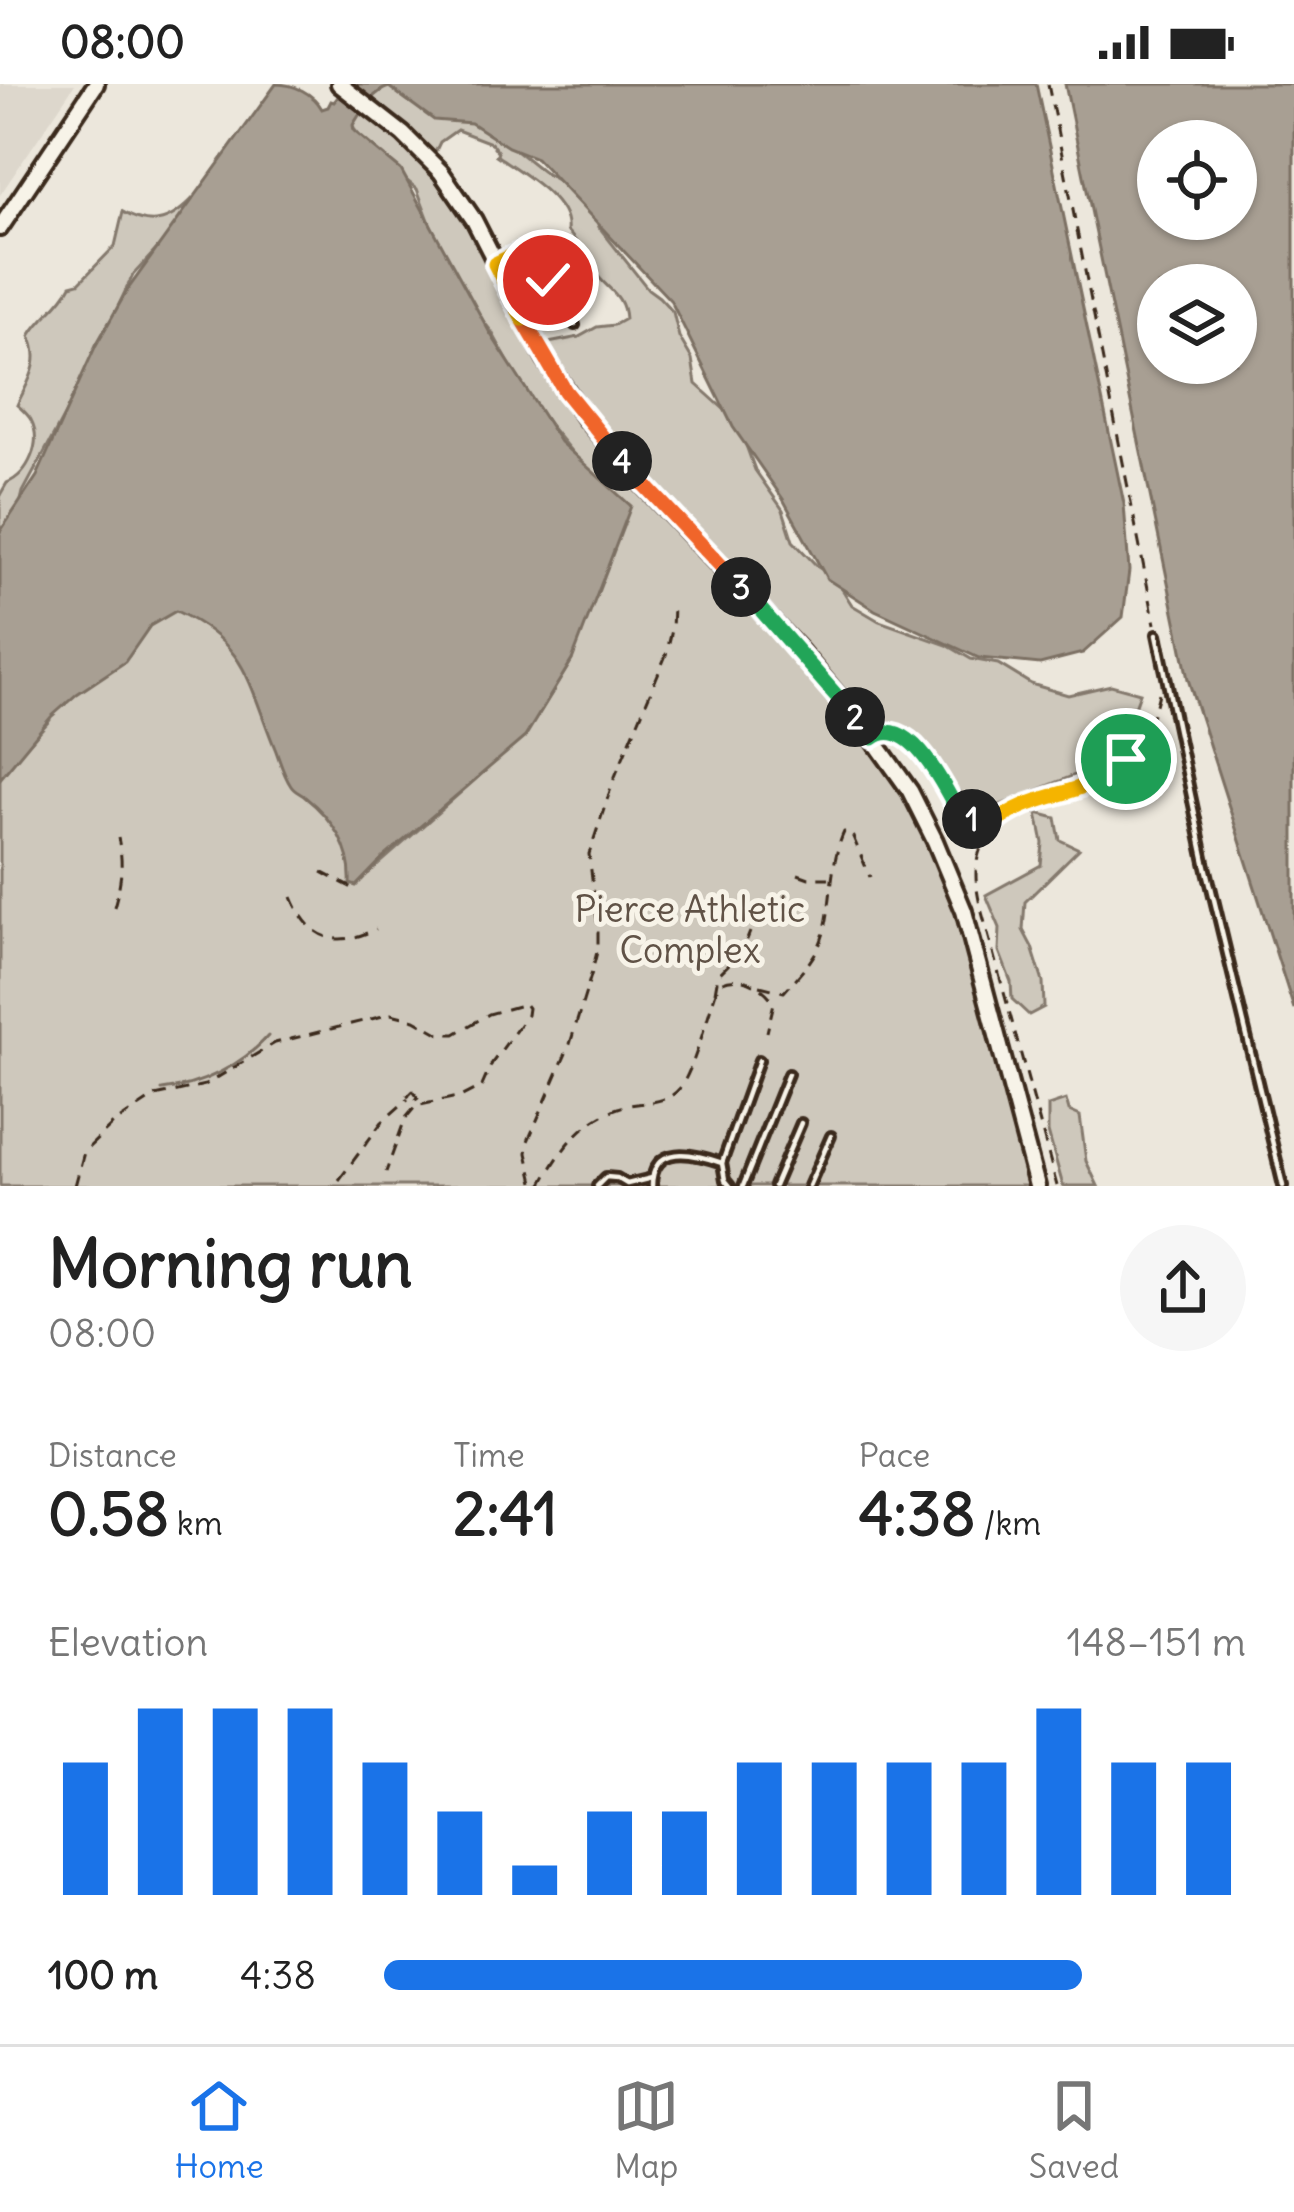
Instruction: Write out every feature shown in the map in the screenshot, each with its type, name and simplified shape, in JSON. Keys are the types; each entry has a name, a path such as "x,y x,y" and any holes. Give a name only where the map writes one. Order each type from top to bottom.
{"main road":[{"path":"0,228 6,206 96,84"},
{"path":"339,84 442,172 474,220 544,359 585,418 800,651 873,738 920,807 954,885 1037,1186"}],"lane":[{"path":"495,264 520,252 534,255 575,325"},
{"path":"1157,634 1205,862 1283,1186"},
{"path":"873,738 892,732 926,756 968,829"},
{"path":"718,1186 727,1183 722,1163 759,1060"},
{"path":"743,1186 788,1074"},
{"path":"774,1186 801,1123"},
{"path":"809,1186 831,1136"},
{"path":"597,1186 605,1177 627,1184 652,1182 665,1156 681,1154 722,1163"}],"path":[{"path":"1048,84 1157,634"},
{"path":"534,1182 528,1142 570,1044 598,948 590,854 614,778 666,655 674,605"},
{"path":"1057,1186 979,899 976,861 993,825 1023,806 1090,786 1112,772 1147,728 1160,685"},
{"path":"962,819 993,825"},
{"path":"541,1186 580,1129 618,1108 676,1094 719,984 727,979 784,992 821,941 844,832 859,847 870,877"},
{"path":"113,907 123,860 118,838"},
{"path":"322,872 356,890"},
{"path":"798,874 831,878"},
{"path":"292,897 300,917 327,938 358,938 376,929"},
{"path":"715,993 718,975 743,950 750,932"},
{"path":"753,984 768,992 774,1003 767,1032"},
{"path":"75,1186 84,1152 112,1124 155,1096 205,1085 275,1043 392,1014 440,1034 455,1034 502,1009 525,1004 527,1015 482,1086 462,1096 416,1103"},
{"path":"339,1180 382,1122 415,1092 416,1103 405,1119 386,1172"}],"shaded area":[{"path":"0,84 75,84 0,195"},
{"path":"276,84 302,91 322,109 348,84 1036,84 1124,504 1129,571 1123,617 1083,653 1040,664 979,658 875,610 827,579 783,499 733,427 671,301 536,158 471,123 434,120 389,87 368,103 354,131 401,170 490,333 560,442 631,506 572,660 525,737 356,886 350,884 348,859 332,825 286,778 243,669 218,638 176,611 150,626 125,662 51,717 0,779 0,532 37,476 96,345 128,289"},
{"path":"1065,84 1294,84 1294,1009 1188,679"}],"green space":[{"name":"Pierce Athletic Complex","path":"399,84 473,116 592,210 599,227 648,289 673,312 679,337 692,359 696,384 737,421 755,470 783,510 793,541 835,578 852,605 971,659 998,664 1031,684 1068,695 1111,685 1140,693 1127,729 1100,765 981,809 949,783 903,732 865,707 848,712 891,766 956,894 1036,1186 0,1186 0,775 50,720 47,702 129,656 150,620 168,606 225,633 330,804 351,860 369,873 521,736 572,660 585,468 530,402 492,332 475,311 437,241 417,189 375,155 354,129 352,122 371,89","holes":["457,130 491,143 496,155 542,187 561,208 567,231 618,298 625,319 579,337 538,345 432,159 440,142"]},
{"path":"195,196 179,225 133,275 23,492 18,513 0,530 0,495 27,465 34,448 31,420 17,405 34,363 30,336 71,285 79,283 115,246 123,212 144,220 162,220"},
{"path":"1037,813 1056,818 1060,840 1079,849 1025,902 1023,930 1043,982 1044,1007 1029,1015 1012,999 999,951 1000,928 986,895 1041,865 1043,843"},
{"path":"1066,1100 1069,1111 1080,1116 1086,1161 1098,1186 1063,1186 1048,1132 1048,1106"}],"waterway":[{"path":"162,1090 220,1072 268,1036"}],"route":[{"path":"548,280 529,252 495,264 544,359 599,435 800,651 873,738 887,730 926,756 962,819 993,825 1023,806 1090,786 1126,759"}]}
